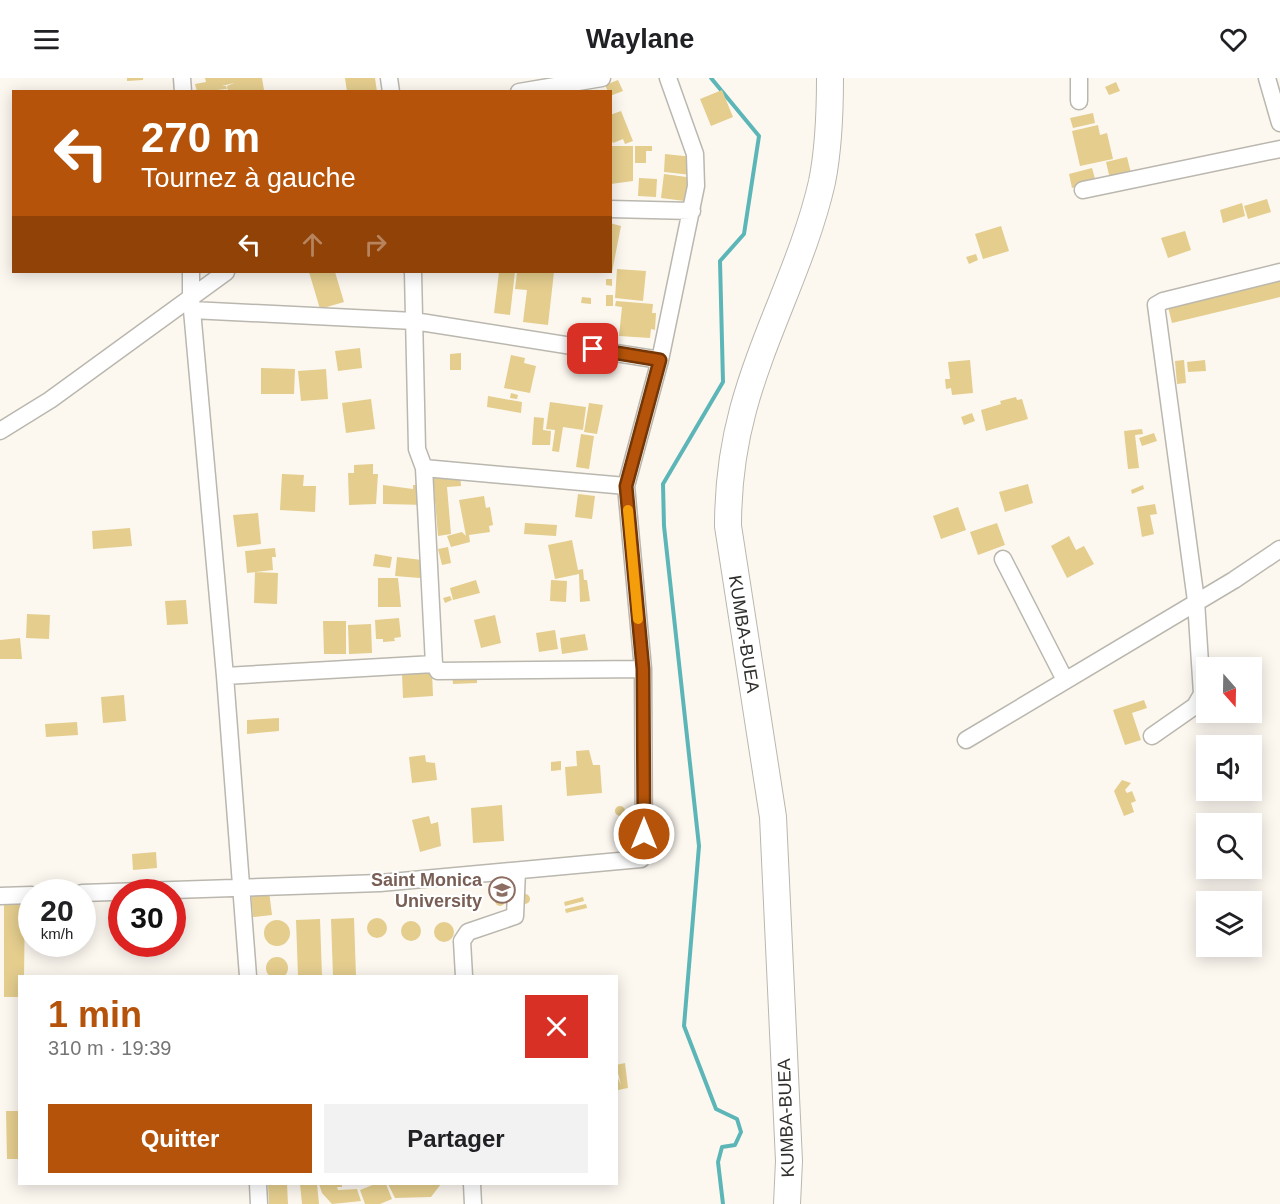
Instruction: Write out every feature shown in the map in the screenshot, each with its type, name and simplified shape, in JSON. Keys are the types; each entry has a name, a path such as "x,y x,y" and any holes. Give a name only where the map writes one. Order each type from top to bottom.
{"highway":[{"name":"KUMBA-BUEA","path":"787,1204 789,1161 773,817 728,526 728,493 744,409 807,235 822,181 830,128 830,78"}],"street":[{"path":"531,90 603,78"},
{"path":"96,893 380,883 641,859 644,855 643,669 626,486 660,360 696,186 695,154 668,78"},
{"path":"1079,78 1079,101"},
{"path":"1267,78 1280,123"},
{"path":"1083,190 1280,149"},
{"path":"612,209 692,211"},
{"path":"1152,736 1195,706 1202,694 1196,601 1156,305 1163,301 1280,272"},
{"path":"191,273 248,975"},
{"path":"0,431 192,305 225,273"},
{"path":"413,273 417,449 424,468 434,664 441,672 643,669"},
{"path":"192,305 414,321 660,360"},
{"path":"424,468 626,486"},
{"path":"966,740 1234,580 1280,549"},
{"path":"1003,559 1065,680"},
{"path":"225,676 434,664"},
{"path":"464,975 462,941 468,932 515,916 517,871"},
{"path":"0,896 18,895"},
{"path":"258,1185 260,1204"},
{"path":"472,1185 473,1204"}],"building":[{"path":"127,78 143,78 143,80 127,81"},
{"path":"205,78 262,78 264,90 228,90 227,86 234,83 222,86 226,86 227,89 196,90 195,84 206,82"},
{"path":"345,78 375,78 377,90 347,90"},
{"path":"618,80 623,91 612,95 612,90 607,90 605,85"},
{"path":"1116,82 1120,91 1109,95 1105,87"},
{"path":"722,90 733,117 711,126 700,99"},
{"path":"621,111 633,141 625,144 623,139 613,143 612,114"},
{"path":"1093,113 1095,123 1073,128 1070,118"},
{"path":"1098,125 1100,135 1107,133 1113,159 1080,166 1072,131"},
{"path":"612,146 633,146 633,181 612,184"},
{"path":"635,146 652,146 652,151 646,151 646,163 635,163"},
{"path":"665,154 693,157 692,175 664,172"},
{"path":"1127,157 1131,173 1110,179 1106,162"},
{"path":"1092,168 1096,182 1072,188 1069,174"},
{"path":"664,174 694,178 692,202 661,198"},
{"path":"639,178 657,179 656,197 638,196"},
{"path":"1267,199 1271,212 1248,219 1244,206"},
{"path":"1242,203 1245,216 1223,223 1220,210"},
{"path":"612,224 621,226 612,272"},
{"path":"1001,226 1009,251 983,259 975,234"},
{"path":"1185,231 1191,250 1168,258 1161,238"},
{"path":"976,254 978,260 969,264 966,257"},
{"path":"617,269 646,271 643,301 615,298"},
{"path":"309,273 335,273 344,302 320,309"},
{"path":"499,273 515,273 510,315 494,313"},
{"path":"517,273 554,273 548,325 523,322 527,290 515,289"},
{"path":"1280,275 1280,297 1172,323 1167,303"},
{"path":"606,279 612,279 612,286 606,285"},
{"path":"606,295 613,295 613,306 606,306"},
{"path":"582,297 591,298 591,304 581,303"},
{"path":"616,301 653,304 652,313 656,313 655,330 651,329 650,338 619,336 622,307 615,306"},
{"path":"360,348 362,368 338,371 335,351"},
{"path":"461,353 461,370 450,370 450,354"},
{"path":"511,355 525,358 524,363 536,366 530,393 504,388"},
{"path":"970,360 973,393 952,395 951,388 946,389 945,379 950,379 948,362"},
{"path":"1184,360 1186,383 1177,384 1175,361"},
{"path":"1205,360 1206,371 1188,372 1187,362"},
{"path":"261,368 295,369 294,394 261,394"},
{"path":"326,369 328,399 301,401 298,371"},
{"path":"511,393 518,395 517,399 510,398"},
{"path":"488,396 522,402 521,413 487,407"},
{"path":"1016,397 1017,400 1022,399 1028,419 986,431 981,410 1001,404 1000,401"},
{"path":"371,399 375,429 346,433 342,403"},
{"path":"550,402 586,407 583,430 563,427 559,452 552,451 555,430 546,429"},
{"path":"589,403 603,405 597,434 584,432"},
{"path":"972,413 975,421 964,425 961,417"},
{"path":"534,417 544,418 543,430 551,431 550,445 532,445"},
{"path":"1142,429 1143,434 1135,435 1139,468 1128,469 1124,431"},
{"path":"1154,433 1157,441 1142,446 1139,438"},
{"path":"581,434 594,436 589,469 576,467"},
{"path":"373,464 373,474 378,474 376,504 349,505 348,473 354,473 354,465"},
{"path":"282,474 304,475 303,486 316,486 315,512 280,510"},
{"path":"460,474 461,486 447,487 451,534 438,536 433,476"},
{"path":"1028,484 1033,503 1005,512 999,492"},
{"path":"383,485 413,489 413,485 428,485 427,505 383,504"},
{"path":"1143,485 1144,489 1132,494 1131,490"},
{"path":"578,494 595,496 592,519 575,517"},
{"path":"484,496 486,508 490,507 493,525 489,526 490,532 469,535 470,542 451,547 447,536 462,532 466,536 459,500"},
{"path":"1155,504 1157,514 1150,515 1154,534 1142,537 1137,507"},
{"path":"958,507 966,530 941,539 933,516"},
{"path":"258,513 261,544 237,547 233,515"},
{"path":"525,523 557,525 556,536 524,534"},
{"path":"997,523 1005,545 978,555 970,532"},
{"path":"130,528 132,546 93,549 92,531"},
{"path":"1069,536 1076,550 1084,546 1094,564 1067,578 1051,546"},
{"path":"572,540 578,570 583,569 584,580 587,580 590,601 580,602 579,574 555,579 548,545"},
{"path":"448,547 451,563 442,565 438,549"},
{"path":"275,548 276,557 272,557 273,570 247,573 245,551"},
{"path":"375,554 392,557 390,568 373,566"},
{"path":"397,557 422,560 427,573 421,572 420,578 395,576"},
{"path":"255,572 278,573 277,604 254,603"},
{"path":"378,578 398,578 401,607 378,607"},
{"path":"476,580 480,593 453,600 450,588"},
{"path":"551,580 567,581 566,602 550,601"},
{"path":"450,596 452,600 445,603 443,598"},
{"path":"186,600 188,624 167,625 165,601"},
{"path":"27,614 50,615 49,639 26,638"},
{"path":"495,615 501,643 481,648 474,620"},
{"path":"399,618 401,637 394,638 395,641 383,642 383,639 376,639 375,620"},
{"path":"323,621 346,621 346,654 324,654"},
{"path":"371,624 372,653 349,654 348,625"},
{"path":"555,630 558,649 539,652 536,633"},
{"path":"585,634 588,650 562,654 560,638"},
{"path":"20,638 22,659 0,659 0,640"},
{"path":"432,672 433,696 403,698 402,674"},
{"path":"477,673 477,683 453,684 452,675"},
{"path":"124,695 126,721 103,723 101,697"},
{"path":"1144,700 1147,708 1132,713 1141,740 1125,745 1113,710"},
{"path":"279,718 279,731 247,734 247,720"},
{"path":"77,722 78,735 46,737 45,724"},
{"path":"589,750 593,765 600,765 602,793 567,796 565,767 577,766 576,751"},
{"path":"425,755 426,762 435,763 437,780 412,783 409,757"},
{"path":"561,761 561,770 551,771 551,762"},
{"path":"1122,780 1131,783 1125,790 1127,793 1132,791 1136,801 1131,803 1134,812 1124,816 1114,791"},
{"path":"502,805 504,841 473,843 471,808"},
{"path":"620,806 624,807 624,815 620,816 616,815 615,811 616,807"},
{"path":"429,816 431,824 438,822 441,846 420,852 412,820"},
{"path":"156,852 157,868 133,870 132,854"},
{"path":"269,891 272,915 253,917 251,893"},
{"path":"525,894 530,899 525,904 520,899"},
{"path":"500,896 505,901 500,906 495,901"},
{"path":"583,897 584,901 565,906 564,902"},
{"path":"4,903 18,903 18,957 24,957 24,975 18,975 18,997 4,997"},
{"path":"586,904 587,908 566,913 565,909"},
{"path":"354,918 356,975 333,975 331,919"},
{"path":"377,918 384,921 387,928 384,935 377,938 370,935 367,928 370,921"},
{"path":"320,919 322,975 298,975 296,920"},
{"path":"277,920 286,924 290,933 286,942 277,946 268,942 264,933 268,924"},
{"path":"411,921 418,924 421,931 418,938 411,941 404,938 401,931 404,924"},
{"path":"444,922 451,925 454,932 451,939 444,942 437,939 434,932 437,925"},
{"path":"273,958 281,958 287,964 286,975 268,975 267,972 267,964"},
{"path":"625,1063 628,1088 618,1090 618,1078 621,1085 618,1065"},
{"path":"6,1111 18,1111 18,1159 7,1159"},
{"path":"268,1185 287,1185 288,1204 269,1204"},
{"path":"300,1185 317,1185 319,1204 302,1204"},
{"path":"319,1185 342,1185 342,1187 337,1187 338,1190 357,1189 361,1201 332,1204 322,1193"},
{"path":"372,1185 386,1185 392,1199 380,1204 365,1204 360,1190"},
{"path":"388,1185 440,1185 431,1197 395,1198"}],"waterway":[{"path":"711,78 759,136 744,234 720,261 723,382 663,484 664,526 699,846 684,1026 716,1109 737,1119 741,1132 735,1145 722,1147 718,1162 723,1204"}],"slow traffic":[{"path":"628,510 638,619"}],"place":[{"name":"Saint Monica University","path":"502,890"}],"route":[{"path":"593,349 660,360 626,486 643,669 644,834"}]}
